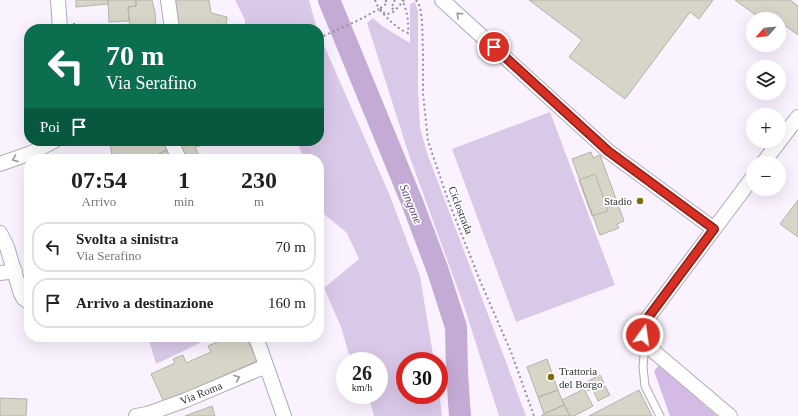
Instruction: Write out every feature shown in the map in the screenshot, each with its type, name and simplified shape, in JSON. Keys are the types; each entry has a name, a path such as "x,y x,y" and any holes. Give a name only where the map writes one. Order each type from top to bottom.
{"street":[{"path":"58,0 60,24"},
{"path":"168,0 171,24"},
{"path":"442,0 608,151 714,229"},
{"path":"768,156 798,117"},
{"path":"28,154 44,146"},
{"path":"0,164 24,155"},
{"path":"730,416 646,344 641,327 746,186"},
{"path":"0,232 7,246 21,294 24,299"},
{"path":"0,274 15,271"},
{"path":"258,342 284,416"},
{"name":"Via Roma","path":"136,416 147,414 186,400 266,366"}],"lane":[{"path":"646,344 643,367 645,386 660,416"}],"path":[{"path":"375,0 377,5 385,14 391,13 403,0"},
{"path":"324,36 379,9 386,4 386,0"},
{"path":"394,0 391,7 394,10"},
{"path":"379,9 393,24 408,33 407,18 403,0"},
{"name":"Ciclostrada","path":"416,0 420,7 422,20 422,93 428,142 448,200 481,283 511,352 534,416"}],"shaded area":[{"path":"235,0 309,0 316,24 245,24 245,20"},
{"path":"415,2 418,11 418,90 420,128 427,153 526,416 499,416 464,306 409,155 367,23 373,18 382,26 410,43 410,4"},
{"path":"324,45 390,196 420,276 433,352 396,352 396,404 441,404 442,416 374,416 371,404 388,404 388,352 348,352 341,327 324,288 359,259 347,233 324,214 324,154 302,154 299,146 324,146"},
{"path":"550,112 615,285 516,322 452,149"},
{"path":"149,342 200,342 200,343 156,364"},
{"path":"659,365 717,416 670,416 654,371"}],"building":[{"path":"76,0 108,0 108,4 76,7"},
{"path":"108,0 136,0 136,6 128,7 129,21 109,22"},
{"path":"136,0 152,0 156,24 130,24 128,7 136,6"},
{"path":"171,0 209,0 211,13 227,17 226,24 175,24"},
{"path":"529,0 713,0 699,19 690,12 625,99 569,57 582,40"},
{"path":"735,0 790,0 798,6 798,35 786,26 786,12 751,12"},
{"path":"110,146 170,146 171,148 159,154 112,154"},
{"path":"178,146 199,146 195,147 198,154 182,154"},
{"path":"171,148 172,154 159,154"},
{"path":"591,152 593,158 600,155 624,221 617,224 619,228 600,235 572,159"},
{"path":"595,174 608,211 592,216 579,180"},
{"path":"798,200 798,237 780,224"},
{"path":"217,342 248,342 257,361 164,402 151,374 175,363 173,359 183,355 186,363 211,352 208,346"},
{"path":"547,359 558,390 538,397 527,367"},
{"path":"600,375 604,383 588,391 584,383"},
{"path":"605,386 610,395 598,401 594,392"},
{"path":"584,389 593,406 574,416 570,416 562,400"},
{"path":"558,390 564,405 544,414 538,397"},
{"path":"639,390 652,416 589,416"},
{"path":"0,398 27,399 26,416 0,416"},
{"path":"564,405 570,416 541,416 544,414"},
{"path":"212,406 215,416 185,416"}],"waterway":[{"name":"Sangone","path":"329,0 412,202 438,271 456,327 460,416"}],"place":[{"name":"Stadio","path":"640,201"},
{"name":"Trattoria del Borgo","path":"551,377"}],"route":[{"path":"494,47 608,151 714,229 641,327 643,335"}]}
